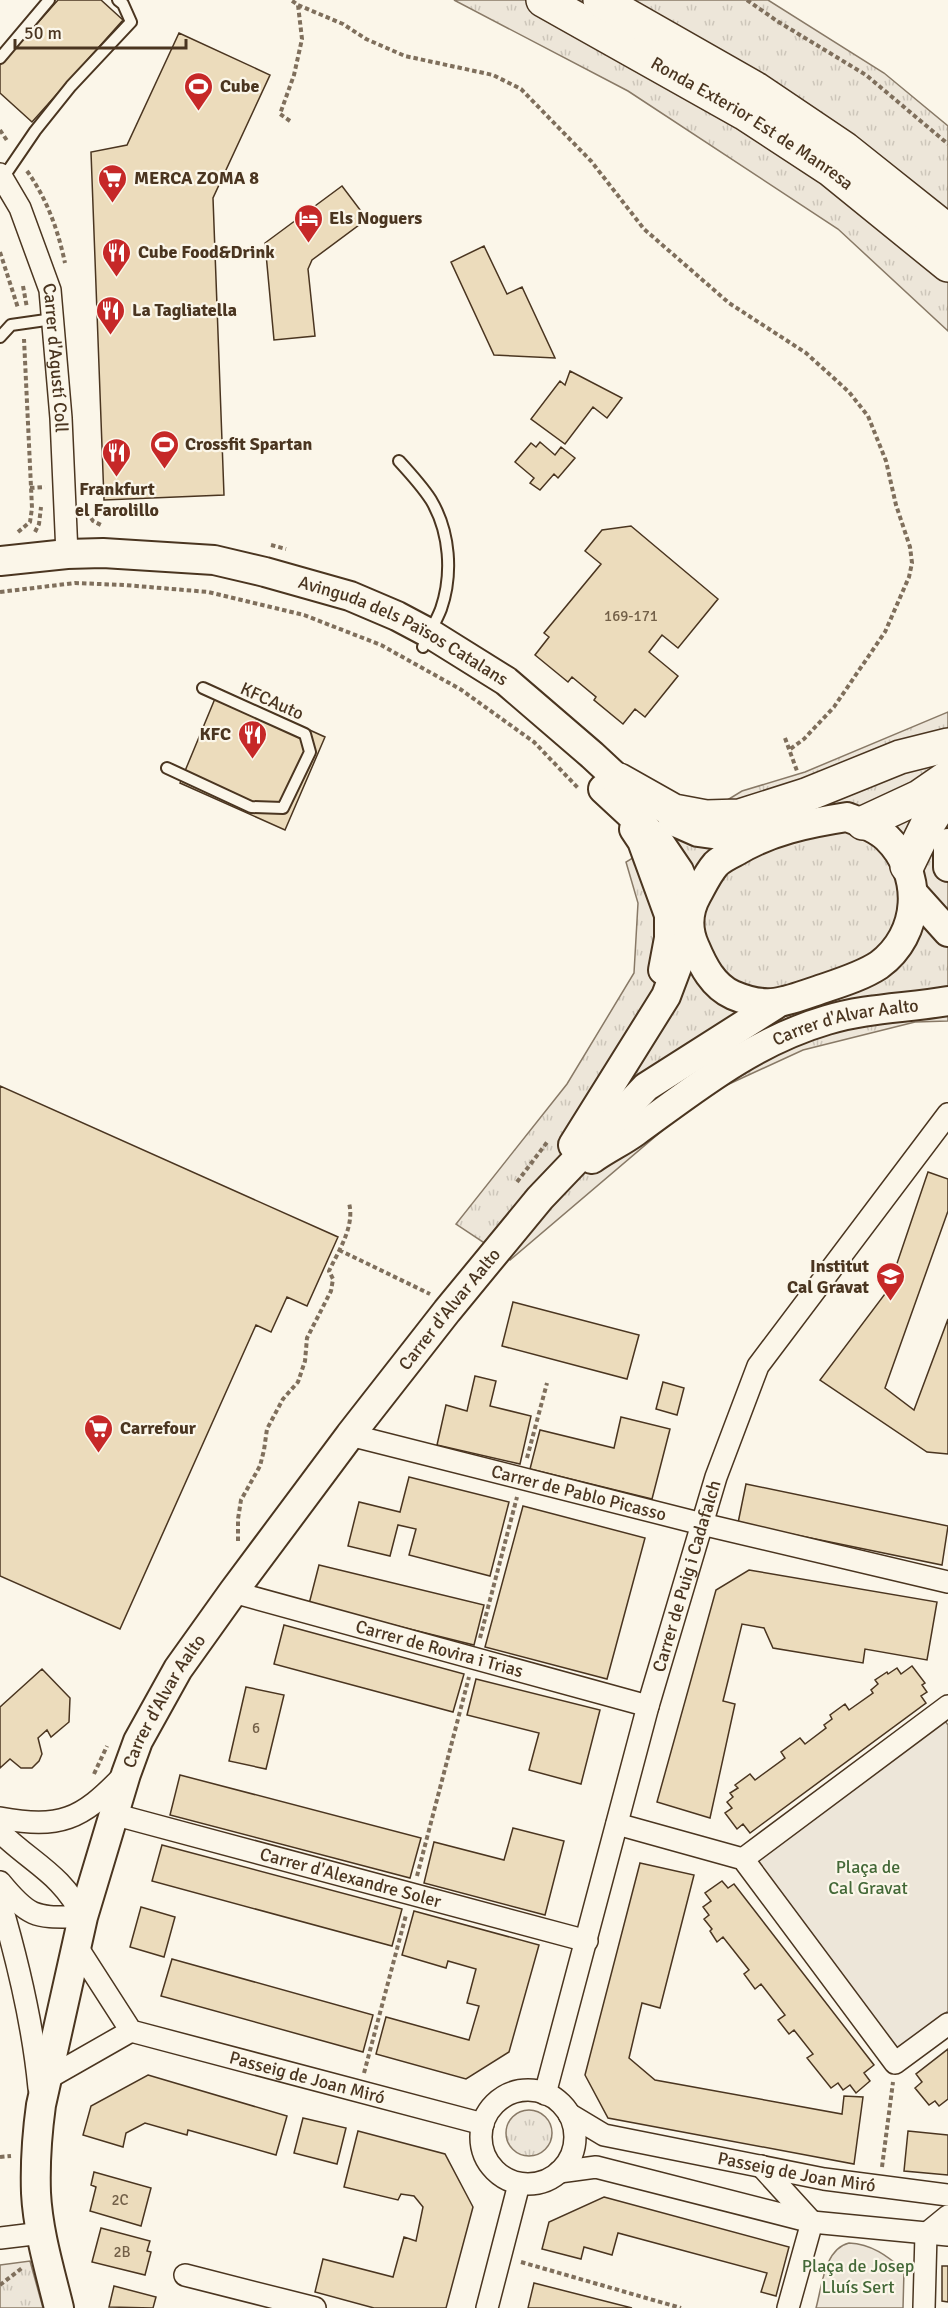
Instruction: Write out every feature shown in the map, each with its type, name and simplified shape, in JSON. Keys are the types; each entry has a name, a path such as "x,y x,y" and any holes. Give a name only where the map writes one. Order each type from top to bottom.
{"highway":[{"name":"Ronda Exterior Est de Manresa","path":"543,0 744,113 831,170 948,265"},
{"name":"Ronda Exterior Est de Manresa","path":"600,0 756,89 845,149 948,231"},
{"path":"619,792 674,811 706,817 740,816 806,795 900,758 948,745"},
{"path":"863,823 919,797 948,777"},
{"path":"910,880 926,827 948,793"}],"street":[{"name":"Carrer d'Agustí Coll","path":"2,176 20,208 50,290 61,418 67,554"},
{"name":"Avinguda dels Països Catalans","path":"0,561 67,554 158,555 231,564 350,596 397,616 426,640"},
{"name":"Avinguda dels Països Catalans","path":"0,575 72,570 169,570 212,576 314,602 426,640 506,681 619,792 654,813 698,832 755,840"},
{"path":"619,792 658,840 679,871 692,904"},
{"path":"619,792 642,841 669,915 669,938 665,964 648,1027"},
{"path":"910,880 912,916 900,942 878,966 839,983 775,1005 742,999 728,993 706,973 689,935 692,904 705,879 718,862 755,840 819,822 847,817 863,823 886,837 899,852 910,880 948,932"},
{"path":"948,843 948,867"},
{"name":"Carrer d'Alvar Aalto","path":"540,1198 666,996 689,935"},
{"path":"839,983 948,995"},
{"name":"Carrer d'Alvar Aalto","path":"540,1198 604,1150 633,1134 715,1073 774,1041 826,1020 873,1010 948,1001"},
{"name":"Carrer d'Alvar Aalto","path":"59,2308 46,2260 36,2196 37,2133 43,2093 83,1917 126,1774 138,1741 156,1707 178,1669 233,1592 350,1436 447,1311 540,1198 646,1087 775,1005"},
{"name":"Carrer de Puig i Cadafalch","path":"545,2094 648,1706 716,1477 758,1366 948,1114"},
{"name":"Carrer de Pablo Picasso","path":"350,1436 702,1524 948,1582"},
{"name":"Carrer de Rovira i Trias","path":"233,1592 648,1706"},
{"path":"743,1859 948,1706"},
{"path":"0,1818 45,1824 65,1819 105,1796 126,1774"},
{"name":"Carrer d'Alexandre Soler","path":"113,1815 587,1941"},
{"path":"616,1824 743,1859 895,2063 948,2024"},
{"path":"0,1832 67,1889 83,1917"},
{"path":"0,1882 22,1908 35,1915 83,1917"},
{"path":"0,1901 21,1980 43,2093 131,2031 77,1947"},
{"name":"Passeig de Joan Miró","path":"131,2031 483,2124"},
{"path":"545,2094 534,2091 509,2094 489,2111 483,2124 481,2139 484,2154 492,2168 504,2178 519,2184 533,2184 547,2180 559,2172 569,2160 574,2145 574,2129 568,2114"},
{"name":"Passeig de Joan Miró","path":"545,2094 562,2106 568,2114 604,2135 824,2179 948,2195"},
{"path":"635,2177 622,2163 626,2149 646,2144"},
{"path":"761,2166 812,2222"},
{"path":"559,2172 596,2167 812,2222 948,2235"},
{"path":"487,2308 519,2184"},
{"path":"924,2308 926,2234 948,2216"},
{"path":"788,2308 812,2222"},
{"path":"0,2238 42,2233"},
{"path":"185,2275 315,2308"}],"lane":[{"path":"0,58 49,0"},
{"path":"2,176 34,131 71,86 131,22 123,4 117,0"},
{"path":"0,337 11,325 53,319"},
{"path":"399,461 420,484 433,503 446,540 449,568 444,601 426,640"},
{"name":"KFCAuto","path":"167,768 250,807 283,808 310,752 305,734 203,688"}],"path":[{"path":"291,0 343,24 366,39 405,56 493,75 521,89 587,156 644,229 729,303 806,353 859,404 875,430 886,461 912,563 904,592 885,632 834,707 804,740 789,750"},
{"path":"747,0 866,75 948,144"},
{"path":"290,121 280,114 294,75 302,39 298,5"},
{"path":"0,252 26,323"},
{"path":"12,534 22,531 30,522 32,508 26,323 21,278"},
{"path":"34,534 39,524 41,478"},
{"path":"41,495 64,495"},
{"path":"86,508 93,521 110,530"},
{"path":"0,592 75,583 124,585 208,592 304,615 381,645 460,690 534,742 581,791"},
{"path":"785,738 806,795"},
{"path":"512,1189 553,1134"},
{"path":"245,1531 238,1541 241,1500 260,1466 267,1429 283,1399 297,1382 305,1360 307,1338 331,1291 333,1279 329,1271 352,1214 349,1203"},
{"path":"339,1250 425,1291"},
{"path":"359,2092 547,1383"},
{"path":"91,1781 109,1744"},
{"path":"879,2186 895,2063"},
{"path":"0,2157 12,2158 13,2145"},
{"path":"500,2256 681,2308"},
{"path":"0,2285 22,2268"}],"green space":[{"path":"454,0 768,0 884,73 948,126 948,331 838,229 628,91"},
{"path":"948,712 948,1021 915,1022 803,1050 703,1096 510,1260 456,1224 567,1084 634,973 638,903 626,862 742,791 805,772"},
{"name":"Plaça de Cal Gravat","path":"945,1721 948,1725 948,2011 896,2050 756,1861"},
{"path":"529,2110 545,2117 552,2133 545,2149 529,2156 513,2149 506,2133 513,2117"},
{"name":"Plaça de Josep Lluís Sert","path":"849,2243 872,2248 904,2270 903,2308 816,2308 829,2261 834,2253"},
{"path":"30,2261 43,2308 0,2308 0,2265"}],"building":[{"path":"58,0 101,0 123,20 32,122 0,93 0,65"},
{"path":"179,33 270,75 213,198 224,495 104,500 91,152 127,145"},
{"path":"342,186 367,219 312,260 308,269 315,336 274,340 265,243"},
{"path":"484,246 507,294 522,287 555,358 494,355 451,262"},
{"path":"570,371 622,398 607,418 593,407 565,444 531,419 560,381 565,385"},
{"path":"540,442 555,455 561,447 575,458 558,478 554,474 540,490 530,483 534,478 515,462 531,443 536,447"},
{"path":"631,526 718,599 678,648 662,635 649,652 678,676 645,717 635,709 623,724 594,700 596,697 572,677 568,682 535,655 549,637 544,633 601,564 585,551 602,530"},
{"name":"KFC","path":"219,689 325,737 285,830 180,783"},
{"name":"Carrefour","path":"0,1086 338,1237 307,1306 287,1297 271,1332 256,1325 120,1629 0,1576"},
{"path":"928,1172 948,1179 948,1211 885,1388 914,1410 948,1319 948,1454 927,1452 820,1380 888,1290"},
{"path":"513,1302 639,1335 627,1379 502,1346"},
{"path":"475,1376 496,1381 490,1406 531,1416 520,1464 437,1445 446,1405 467,1411"},
{"path":"663,1382 684,1388 677,1415 656,1409"},
{"path":"621,1417 670,1429 652,1499 530,1469 540,1430 614,1448"},
{"path":"409,1477 509,1502 490,1576 409,1555 416,1529 398,1525 390,1556 348,1546 359,1502 400,1512"},
{"path":"746,1484 948,1526 942,1565 738,1523"},
{"path":"523,1506 645,1538 607,1679 485,1647"},
{"path":"319,1565 484,1605 474,1645 309,1604"},
{"path":"749,1570 937,1602 927,1660 865,1649 863,1663 773,1648 764,1628 742,1624 723,1701 735,1704 710,1818 657,1802 716,1590"},
{"path":"284,1625 464,1674 453,1712 274,1664"},
{"path":"912,1666 925,1683 922,1685 927,1692 921,1696 926,1703 750,1833 743,1824 737,1829 725,1813 732,1808 727,1802 733,1797 730,1793 738,1788 735,1785 750,1774 755,1780 785,1758 781,1752 800,1738 805,1744 826,1728 824,1725 832,1719 830,1715 845,1704 849,1710 873,1693 871,1690 878,1684 875,1680 897,1668 901,1674"},
{"path":"42,1669 70,1698 69,1722 51,1737 47,1730 38,1738 42,1754 32,1768 21,1768 10,1759 0,1768 0,1707"},
{"path":"476,1679 600,1710 581,1784 529,1770 539,1733 467,1715"},
{"path":"246,1687 284,1695 266,1769 229,1761"},
{"path":"180,1775 421,1838 410,1878 170,1815"},
{"path":"513,1828 564,1841 545,1915 424,1883 434,1842 504,1860"},
{"path":"162,1845 402,1909 392,1946 152,1881"},
{"path":"640,1863 694,1875 660,2008 642,2003 629,2058 655,2080 842,2114 844,2096 863,2097 854,2164 608,2118 585,2075"},
{"path":"722,1881 728,1888 734,1884 874,2065 864,2073 870,2081 856,2093 850,2085 843,2090 838,2083 831,2088 807,2058 813,2054 794,2030 789,2034 778,2020 785,2015 761,1984 755,1989 744,1974 749,1970 723,1937 717,1942 710,1931 712,1929 704,1919 709,1915 703,1907 711,1901 705,1893"},
{"path":"141,1907 175,1917 164,1957 130,1947"},
{"path":"414,1911 539,1945 509,2052 466,2079 376,2054 386,2017 469,2040 479,2006 467,2003 476,1969 448,1961 446,1968 402,1955"},
{"path":"172,1959 373,2015 363,2052 161,1996"},
{"path":"948,2049 948,2099 939,2106 935,2101 929,2105 915,2088 922,2082 916,2074"},
{"path":"148,2075 287,2116 276,2155 188,2130 187,2135 145,2123 126,2133 123,2147 83,2135 91,2106"},
{"path":"303,2118 346,2128 337,2164 294,2153"},
{"path":"358,2131 445,2154 473,2207 446,2308 374,2308 315,2292 323,2259 393,2277 404,2237 416,2241 423,2207 414,2196 401,2194 398,2200 344,2187"},
{"path":"908,2131 948,2135 948,2175 904,2171"},
{"path":"94,2172 151,2188 141,2226 90,2211 96,2187 91,2185"},
{"path":"604,2197 789,2247 776,2296 761,2292 767,2273 618,2233 612,2255 584,2247 581,2259 542,2249 549,2222"},
{"path":"101,2228 150,2241 147,2251 151,2252 145,2275 92,2262"},
{"path":"942,2266 948,2266 948,2302 942,2301"},
{"path":"534,2283 632,2308 528,2308"},
{"path":"114,2286 156,2297 153,2308 109,2307"}],"place":[{"name":"Cube","path":"199,112"},
{"name":"MERCA ZOMA 8","path":"113,204"},
{"name":"Els Noguers","path":"308,244"},
{"name":"Cube Food&Drink","path":"117,278"},
{"name":"La Tagliatella","path":"111,336"},
{"name":"Crossfit Spartan","path":"164,470"},
{"name":"Frankfurt el Farolillo","path":"117,478"},
{"name":"KFC","path":"252,760"},
{"name":"Institut Cal Gravat","path":"890,1302"},
{"name":"Carrefour","path":"99,1454"}]}
